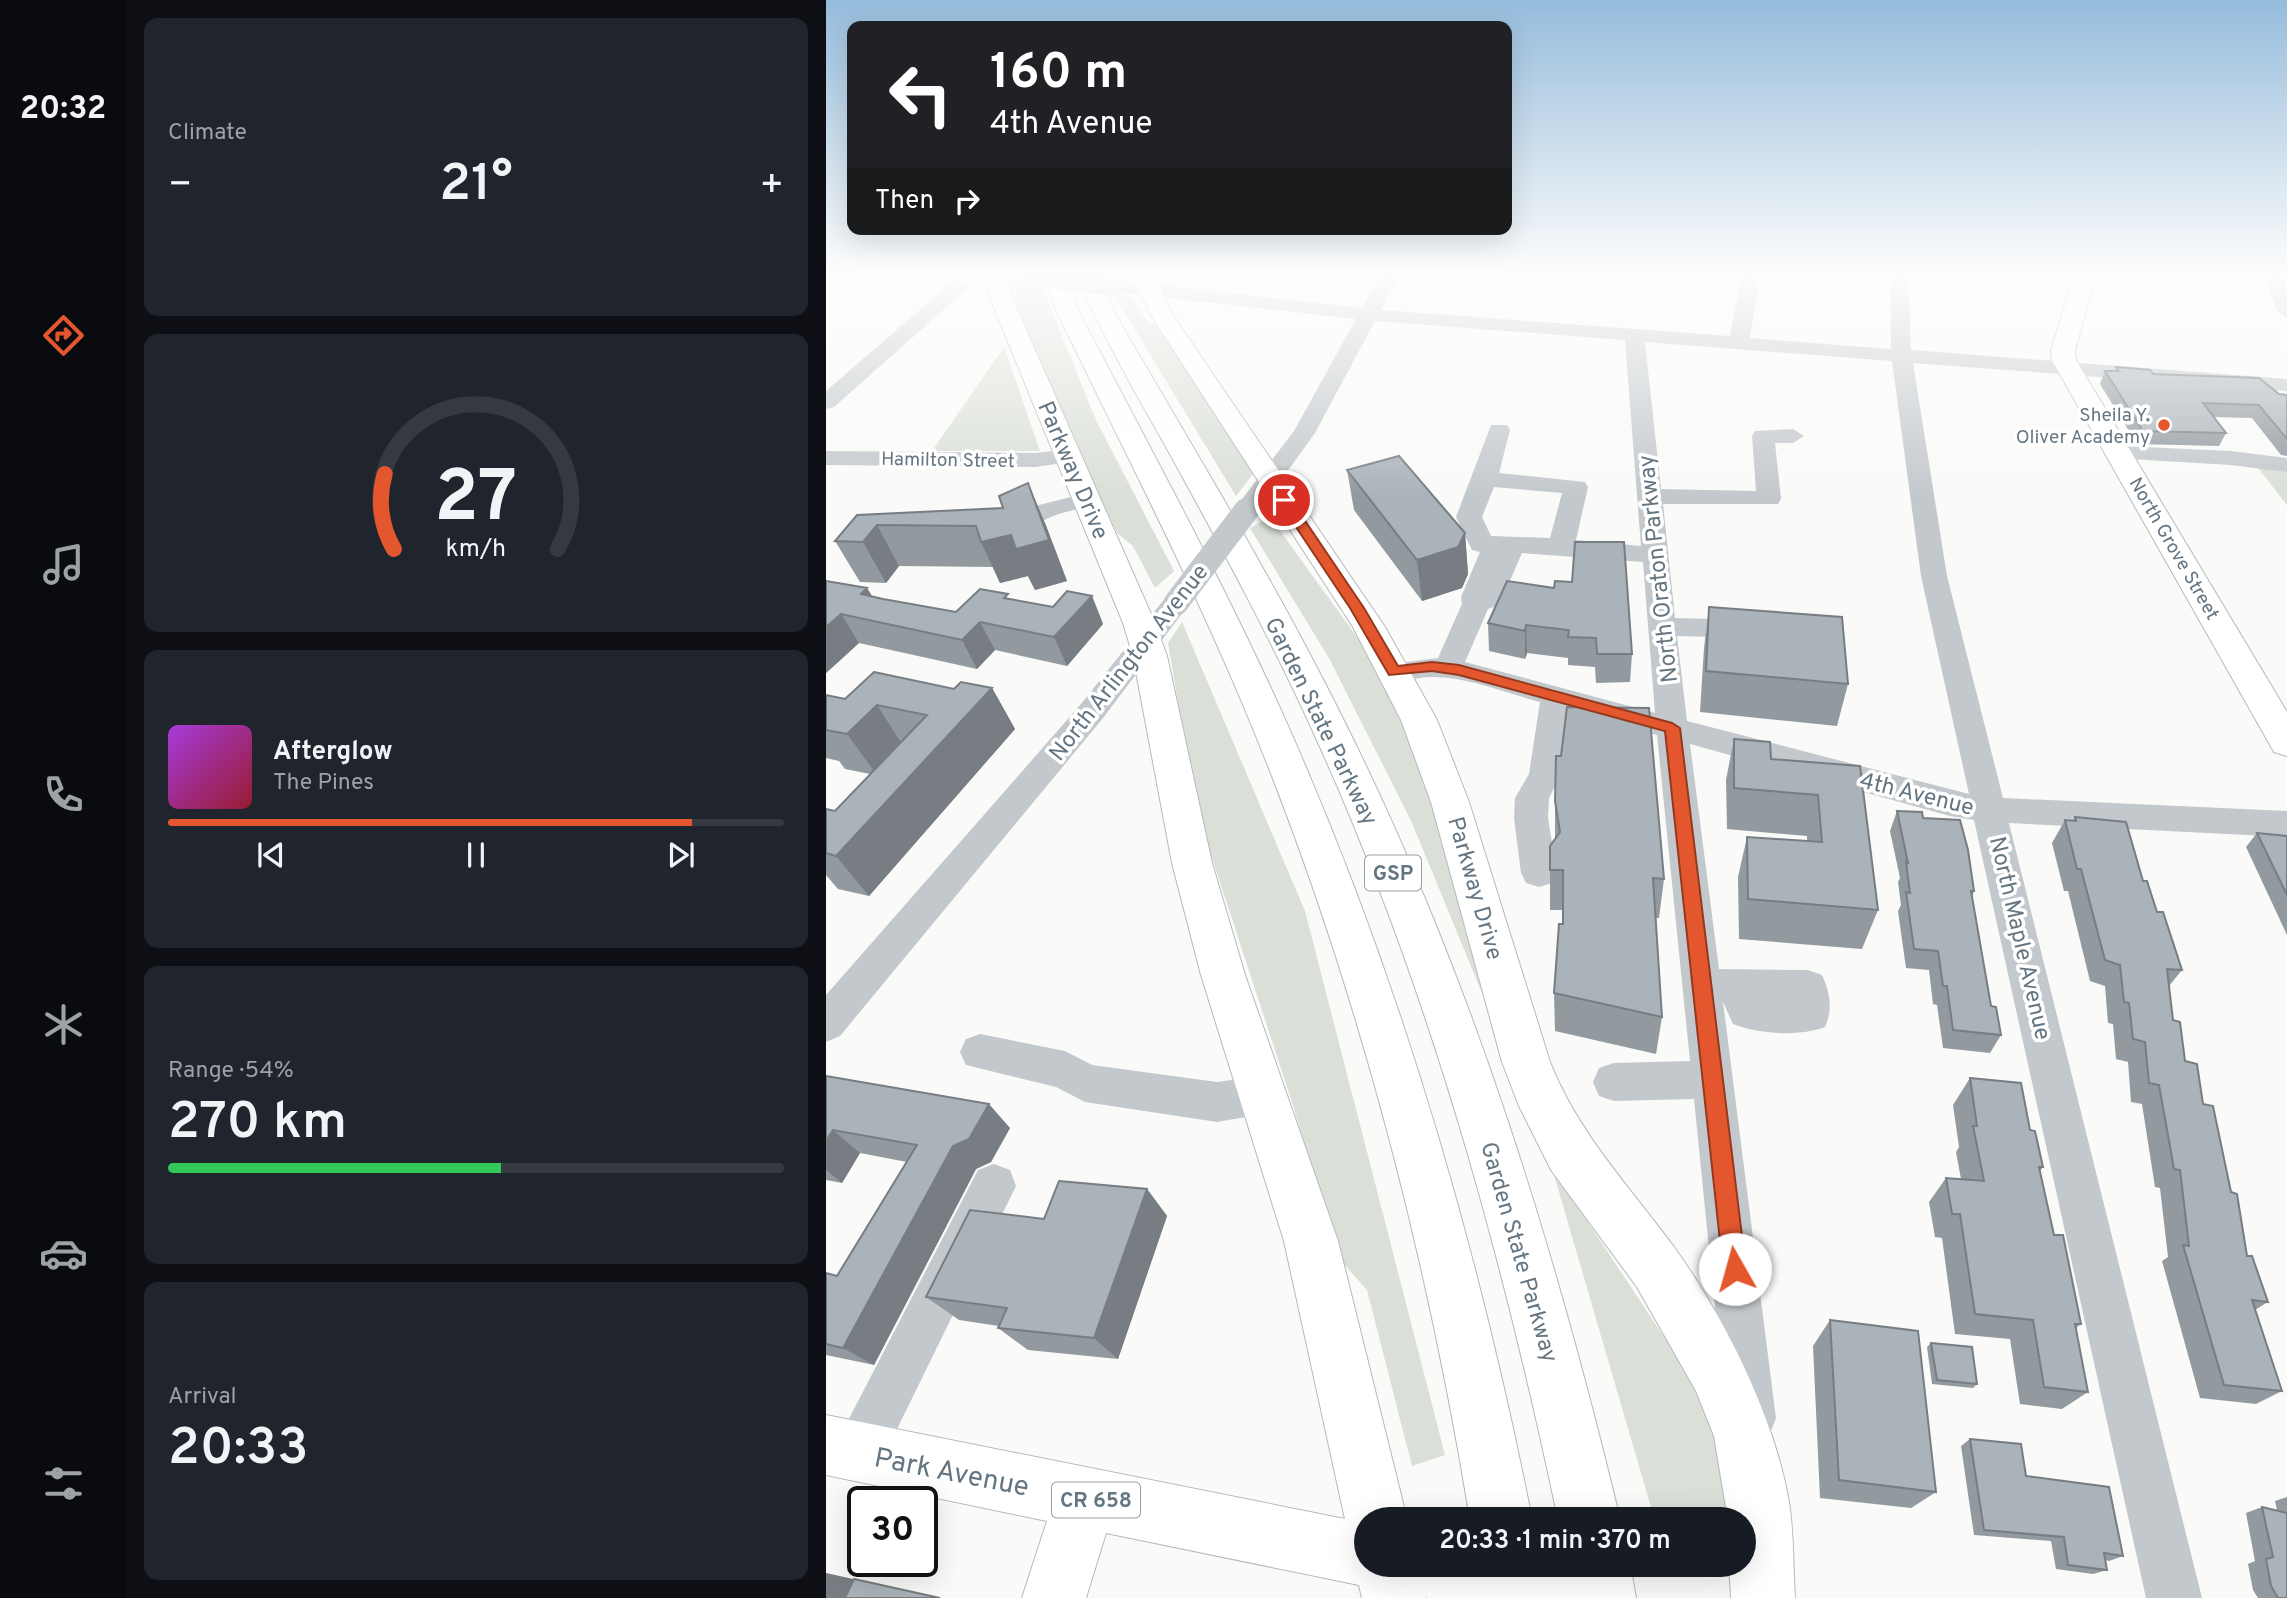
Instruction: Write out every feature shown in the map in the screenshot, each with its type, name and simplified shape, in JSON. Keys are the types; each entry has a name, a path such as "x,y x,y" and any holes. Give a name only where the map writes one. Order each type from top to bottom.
{"main road":[{"name":"Parkway Drive","path":"1022,348 1146,643 1155,673 1172,777 1192,863 1223,975 1311,1241 1373,1507"},
{"name":"Garden State Parkway","path":"1085,348 1236,649 1285,761 1326,865 1370,994 1443,1250 1469,1355 1498,1507"},
{"name":"Garden State Parkway","path":"1122,348 1313,695 1398,884 1459,1050 1528,1270 1586,1507"},
{"name":"Parkway Drive","path":"1183,348 1357,608 1419,720 1444,783 1526,1062 1543,1106 1569,1153 1631,1232 1698,1338 1744,1436 1758,1504"},
{"path":"2064,348 2068,366"},
{"name":"North Grove Street","path":"2068,366 2121,453 2287,743"},
{"name":"Park Avenue","path":"843,1449 1354,1552"},
{"path":"1054,1598 1085,1498"},
{"name":"North Oraton Parkway","path":"1758,1504 1763,1598"},
{"path":"1427,1577 1570,1598"},
{"path":"1510,1577 1514,1598"},
{"path":"1600,1577 1604,1598"}],"street":[{"path":"826,402 888,348"},
{"name":"North Arlington Avenue","path":"826,1024 1085,720 1146,643 1304,433 1352,348"},
{"name":"North Oraton Parkway","path":"1635,348 1672,728 1722,985 1712,1079 1758,1504"},
{"path":"1814,348 2287,385"},
{"name":"North Maple Avenue","path":"1901,348 1934,576 2174,1598"},
{"path":"1499,430 1485,479 1469,517 1481,544 1655,555"},
{"path":"1650,496 1769,499 1763,436 1793,436"},
{"path":"2121,453 2231,458 2287,465"},
{"name":"Hamilton Street","path":"826,458 1035,460 1069,456"},
{"path":"1485,479 1576,486 1561,547"},
{"path":"982,542 1044,511 1087,500"},
{"path":"1448,668 1476,604 1488,599 1504,545"},
{"path":"1662,627 1782,630"},
{"name":"4th Avenue","path":"1394,672 1420,667 1448,668 1950,804 1991,810 2287,824"},
{"path":"1539,873 1531,818 1532,798 1545,774 1556,696"},
{"path":"980,1052 1065,1070 1085,1083 1217,1102 1263,1095"},
{"path":"1614,1082 1712,1079"},
{"path":"843,1449 994,1186"}],"shaded area":[{"path":"1004,348 1004,348 1040,451 932,451"},
{"path":"1033,348 1066,348 1096,420 1174,571 1155,588 1133,546 1117,533"},
{"path":"1146,348 1174,348 1256,470 1236,496"},
{"path":"2251,459 2287,460 2287,505"},
{"path":"1270,517 1367,651 1425,773 1482,993 1412,823 1330,660 1250,528"},
{"path":"1182,622 1305,911 1445,1455 1412,1466 1367,1290 1336,1255 1294,1108 1197,812 1168,643"},
{"path":"1552,1168 1729,1435 1727,1507 1651,1507"}],"building":[{"name":"Sheila Y. Oliver Academy","path":"2116,367 2150,370 2153,374 2259,378 2279,394 2287,395 2287,439 2259,405 2203,403 2226,433 2143,431 2105,371 2119,371"},
{"path":"1399,456 1465,533 1458,547 1417,560 1347,470"},
{"path":"1028,483 1049,540 1016,549 1011,535 981,542 976,526 877,525 863,542 835,541 857,515 1003,508 999,496"},
{"path":"1575,542 1624,542 1632,654 1597,654 1596,638 1568,637 1569,630 1526,625 1525,631 1488,623 1507,581 1554,588 1555,581 1572,582"},
{"path":"826,581 867,588 861,594 956,612 980,589 1008,594 1004,598 1053,607 1067,591 1092,596 1054,637 980,622 962,640 841,614 826,627"},
{"path":"1709,607 1842,617 1848,684 1706,671"},
{"path":"874,672 954,689 961,682 992,688 836,856 826,853 826,809 835,811 927,715 877,705 847,734 826,730 826,695 845,699"},
{"path":"1567,707 1649,708 1664,879 1653,878 1662,1017 1554,993 1559,924 1563,924 1563,870 1550,870 1550,846 1560,832 1555,801 1556,756 1561,756"},
{"path":"1734,739 1770,742 1771,759 1860,766 1878,910 1748,899 1747,837 1822,842 1818,795 1734,788"},
{"path":"1897,811 1922,812 1923,818 1960,820 1968,850 1974,891 1971,891 1991,1006 1996,1007 2001,1035 1953,1030 1947,986 1943,986 1938,951 1914,949 1906,892 1910,893 1906,862 1908,863"},
{"path":"2075,817 2126,822 2143,881 2147,881 2157,912 2163,912 2182,970 2167,969 2173,1020 2180,1022 2185,1061 2197,1064 2203,1104 2213,1106 2231,1192 2237,1194 2247,1256 2252,1256 2268,1302 2252,1300 2282,1391 2224,1385 2183,1245 2189,1246 2180,1170 2174,1169 2159,1085 2149,1083 2145,1042 2133,1039 2129,1003 2124,1002 2120,965 2105,960 2065,820 2076,821"},
{"path":"2257,833 2287,836 2287,895"},
{"path":"826,1076 989,1104 969,1139 953,1146 843,1348 826,1344 826,1273 837,1276 917,1145 833,1130 826,1141"},
{"path":"1970,1078 2021,1083 2030,1130 2035,1131 2043,1167 2039,1167 2054,1235 2063,1235 2081,1324 2075,1324 2088,1392 2044,1387 2033,1320 1975,1314 1960,1214 1952,1214 1946,1178 1984,1181 1973,1126 1977,1126"},
{"path":"1059,1181 1147,1189 1094,1338 998,1328 1007,1308 926,1297 970,1210 1044,1219"},
{"path":"1830,1320 1918,1331 1936,1492 1839,1480"},
{"path":"1931,1343 1972,1347 1977,1384 1937,1380"},
{"path":"1970,1439 2021,1444 2026,1476 2109,1487 2123,1556 2104,1553 2107,1570 2068,1565 2064,1537 1984,1530"},
{"path":"2262,1507 2287,1513 2287,1598 2278,1598 2271,1586 2266,1559 2273,1557"},
{"path":"854,1579 940,1598 845,1598"}],"place":[{"name":"Sheila Y. Oliver Academy","path":"2164,425"}],"route":[{"path":"1284,500 1357,608 1394,672 1432,667 1459,670 1672,728 1735,1269"}]}
